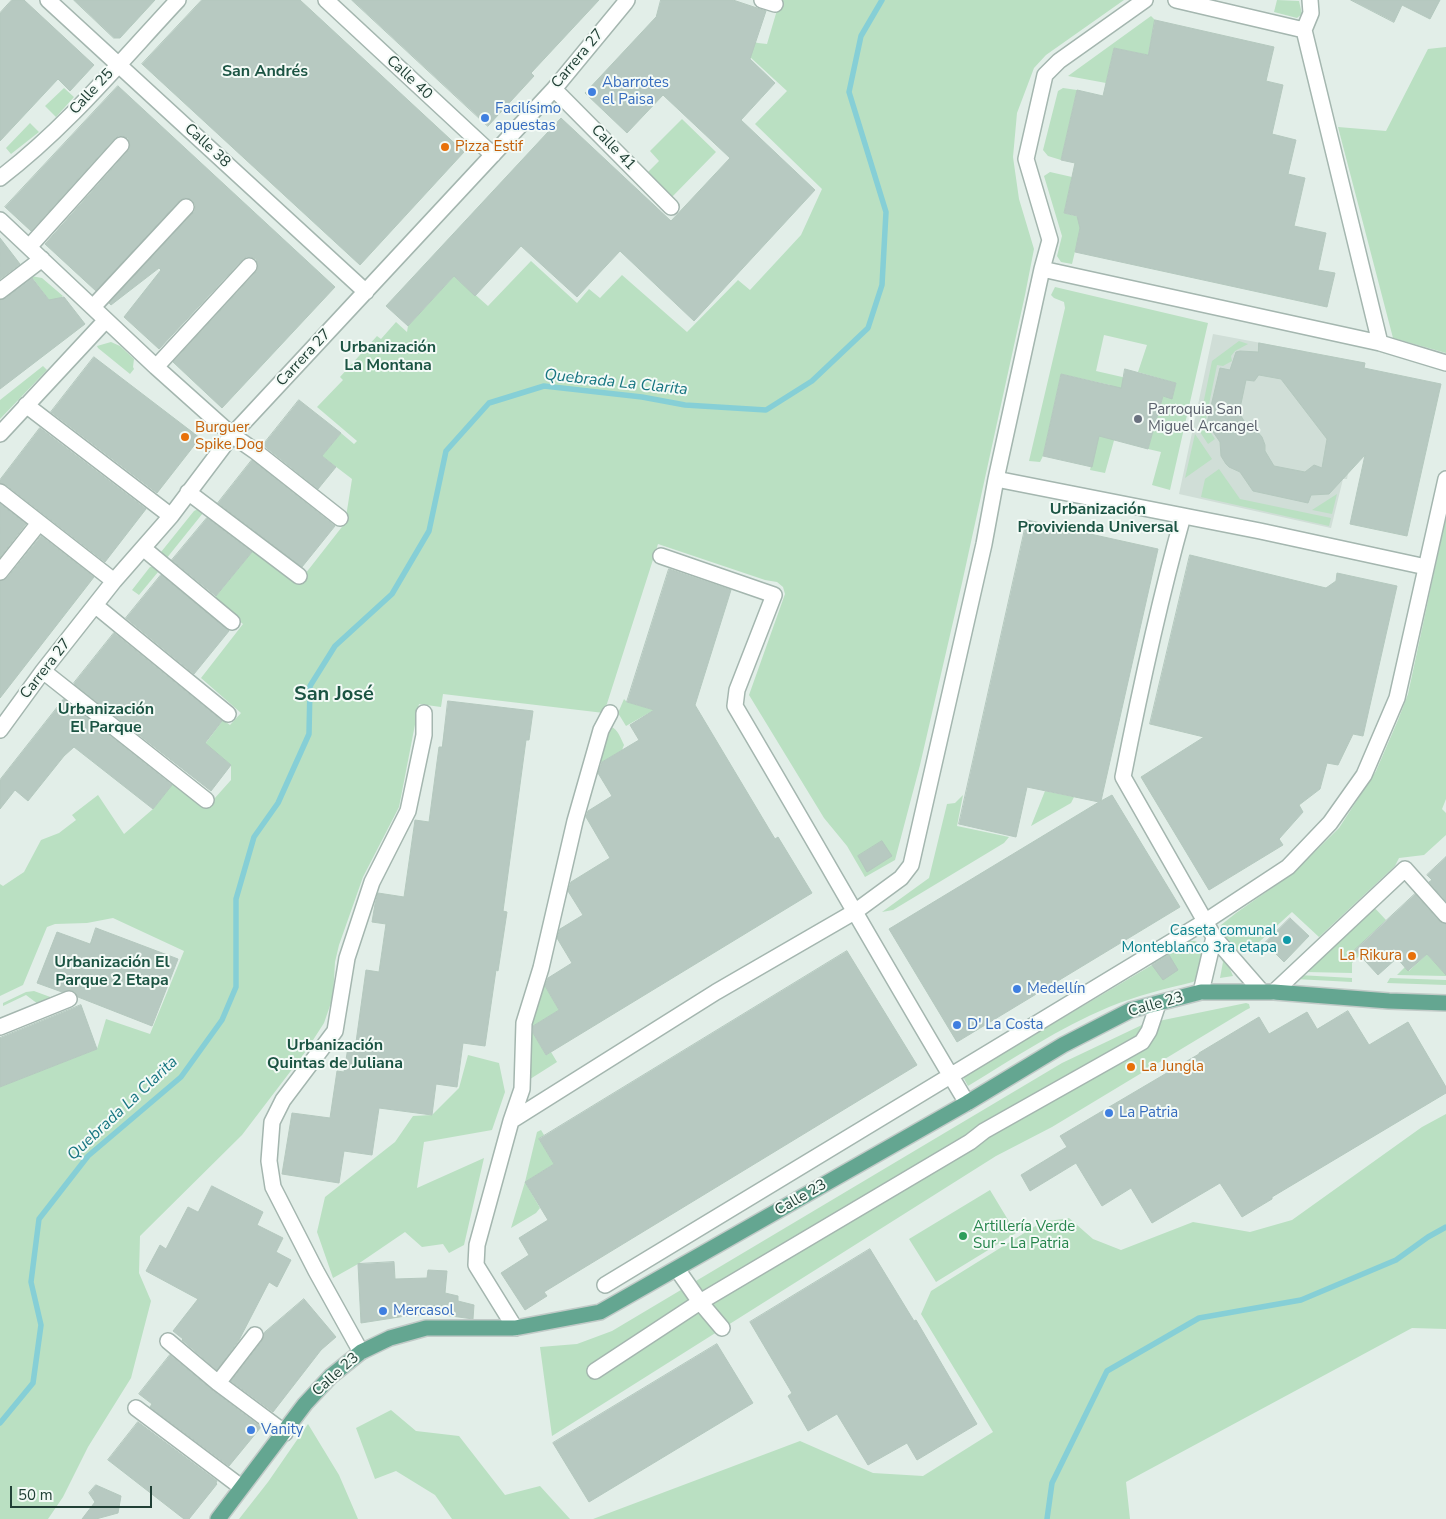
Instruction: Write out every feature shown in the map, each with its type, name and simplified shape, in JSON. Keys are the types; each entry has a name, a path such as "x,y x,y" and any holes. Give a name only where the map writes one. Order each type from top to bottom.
{"main road":[{"name":"Calle 23","path":"218,1519 241,1487 285,1433 305,1404 331,1376 361,1352 390,1338 426,1328 515,1328 600,1312 967,1103 1063,1045 1131,1010 1201,992 1268,991 1389,1001 1446,1003"}],"street":[{"name":"Calle 38","path":"48,0 366,292"},
{"name":"Calle 25","path":"0,178 28,157 84,102 178,0"},
{"name":"Calle 40","path":"326,0 493,155"},
{"name":"Carrera 27","path":"0,730 43,671 114,581 171,516 232,435 554,89 627,0"},
{"path":"511,1121 716,992 856,911 901,878 911,865 984,544 996,479 1042,268 1050,240 1026,159 1045,75 1059,61 1145,0"},
{"path":"1176,0 1304,30"},
{"path":"1310,0 1311,12 1304,30 1380,343"},
{"name":"Calle 41","path":"554,89 671,207"},
{"path":"29,247 122,145"},
{"path":"93,307 186,207"},
{"path":"0,220 156,367 232,435 340,518"},
{"path":"0,291 42,259"},
{"path":"156,367 249,266"},
{"path":"1042,268 1380,343 1446,363"},
{"path":"0,434 106,320"},
{"path":"26,405 171,516"},
{"path":"996,479 1260,531 1426,567"},
{"path":"605,1285 1206,921 1288,867 1330,823 1364,775 1397,698 1446,479"},
{"path":"0,492 114,581"},
{"path":"188,492 299,576"},
{"path":"1183,516 1172,556 1123,777 1214,937 1268,991 1405,869 1446,915"},
{"path":"0,572 39,523"},
{"path":"143,548 232,622"},
{"path":"661,556 774,595 738,690 736,706 856,911 903,997 967,1103"},
{"path":"96,606 228,714"},
{"path":"43,671 206,800"},
{"path":"361,1352 316,1271 273,1187 269,1161 272,1122 283,1100 335,1031 347,958 372,882 408,811 424,735 424,713"},
{"path":"515,1328 476,1265 477,1245 511,1121 522,1089 524,1023 541,968 575,822 601,730 610,713"},
{"path":"1201,992 1214,937"},
{"path":"0,1027 69,1000"},
{"path":"595,1371 700,1302 970,1142 984,1131 1142,1042 1150,1031 1158,1004"},
{"path":"677,1269 700,1302 722,1328"},
{"path":"218,1383 255,1335"},
{"path":"168,1341 218,1383 285,1433"},
{"path":"136,1408 241,1487"}],"shaded area":[{"path":"1213,334 1304,351 1303,359 1326,364 1328,356 1365,363 1356,432 1347,479 1343,479 1331,528 1179,494"}],"green space":[{"path":"780,0 1124,0 1046,55 1034,68 1017,113 1013,157 1019,199 1034,249 962,583 920,765 895,860 865,877 847,846 824,818 749,695 785,594 783,587 777,582 765,580 658,544 604,713 443,694 441,707 419,704 399,807 363,877 339,945 335,962 333,997 324,1023 306,1051 242,1135 140,1236 139,1273 151,1301 131,1378 88,1447 63,1497 48,1519 0,1519 0,1087 97,1049 106,1019 150,1034 184,951 113,918 87,923 55,924 47,927 23,985 0,996 0,884 3,886 24,872 41,840 59,833 76,820 72,815 98,795 124,834 153,809 174,782 206,808 231,780 231,765 205,744 223,720 230,725 241,713 201,678 243,624 213,600 252,552 256,552 298,583 345,523 352,479 322,456 341,433 354,444 357,441 317,407 343,380 340,377 377,336 381,339 396,322 407,332 408,326 454,276 488,306 531,261 577,303 589,289 600,298 622,275 687,332 738,280 750,290 801,235 822,189 755,124 787,91 737,45 745,39 767,44"},
{"path":"1277,0 1299,1 1302,14 1297,18 1274,12"},
{"path":"1151,16 1155,20 1148,55 1114,48 1106,83 1068,76"},
{"path":"1446,47 1446,353 1393,338 1338,127 1386,131 1428,49"},
{"path":"64,88 74,97 56,117 45,106"},
{"path":"1063,88 1077,90 1061,160 1048,156 1043,150 1058,91"},
{"path":"682,119 716,152 671,198 646,174 659,161 650,151"},
{"path":"30,123 39,132 11,154 6,148"},
{"path":"1050,172 1072,177 1064,213 1083,218 1072,264 1061,262 1057,256 1062,236 1044,176"},
{"path":"31,276 42,278 63,296 52,304"},
{"path":"1055,287 1208,323 1170,490 1152,485 1161,452 1148,449 1163,396 1172,398 1176,383 1138,372 1147,345 1104,335 1096,371 1131,379 1105,473 1090,470 1110,385 1061,374 1043,456 1040,462 1029,461 1065,308 1064,302 1051,295"},
{"path":"1239,341 1248,344 1235,351 1231,356 1232,361 1223,366 1217,365 1205,424 1215,439 1208,444 1198,429 1212,361"},
{"path":"111,342 120,346 134,359 134,369 130,374 97,346"},
{"path":"43,366 47,370 0,419 0,400"},
{"path":"1195,434 1212,459 1185,478"},
{"path":"1219,469 1240,499 1331,518 1329,526 1201,497 1205,479"},
{"path":"1337,494 1332,514 1312,510"},
{"path":"198,509 203,513 166,559 161,552 194,511"},
{"path":"1446,517 1446,799 1442,809 1446,813 1446,835 1424,855 1399,858 1395,866 1319,937 1292,912 1259,942 1241,953 1220,934 1221,925 1292,874 1339,828 1376,771 1408,694"},
{"path":"150,567 154,567 158,572 139,595 132,590"},
{"path":"624,699 627,702 654,710 626,726 618,713"},
{"path":"611,727 616,730 624,745 622,750 594,767 604,735"},
{"path":"1045,791 1074,797 1071,803 1031,826"},
{"path":"963,795 957,826 1009,837 1004,843 893,910 882,912 929,878 947,804 955,803"},
{"path":"1371,904 1386,920 1355,950 1360,955 1352,963 1352,973 1306,972"},
{"path":"1189,941 1199,943 1204,955 1198,978 1193,982 1129,999 1090,1015 1037,1044 968,1086 963,1077"},
{"path":"1427,954 1442,970 1446,967 1446,976 1397,975 1405,967 1409,971"},
{"path":"1224,955 1233,976 1220,978 1223,962 1220,957"},
{"path":"1299,975 1352,978 1352,982 1295,979"},
{"path":"1390,978 1446,980 1446,985 1387,983"},
{"path":"542,981 559,1010 530,1028"},
{"path":"34,991 53,998 38,1004 26,995 3,1006 3,1003 26,992"},
{"path":"1246,1003 1249,1004 1250,1008 1052,1127 996,1156 552,1436 540,1347 577,1344 612,1331 1062,1063 1144,1024"},
{"path":"530,1028 546,1055 551,1052 557,1062 527,1081"},
{"path":"468,1055 499,1063 505,1092 492,1130 424,1142 417,1188 484,1158 464,1245 449,1253 443,1244 422,1247 405,1232 358,1264 333,1278 317,1232 325,1197 395,1142 413,1116 432,1115 459,1088"},
{"path":"1446,1114 1446,1329 1412,1328 1126,1482 1130,1519 593,1519 800,1441 873,1473 923,1476 993,1432 921,1314 931,1291 1042,1222 1069,1218 1093,1239 1121,1250 1193,1222 1250,1232 1292,1220 1422,1127"},
{"path":"541,1130 544,1135 539,1139 554,1164 525,1182 537,1132"},
{"path":"525,1182 540,1208 536,1213 511,1228"},
{"name":"Artillería Verde Sur - La Patria","path":"990,1190 1016,1233 936,1282 909,1239"},
{"path":"391,1410 416,1431 459,1436 505,1495 540,1486 570,1519 452,1519 435,1495 396,1471 375,1479 356,1428"},
{"path":"308,1424 339,1475 358,1519 239,1519 268,1482"}],"building":[{"path":"12,0 24,0 94,65 70,91 58,79 0,141 0,13"},
{"path":"74,0 155,0 120,38 114,38"},
{"path":"202,0 300,0 464,152 360,265 142,64"},
{"path":"352,0 599,0 531,73 534,76 488,126"},
{"path":"661,0 733,0 766,11 750,59 775,83 741,120 815,190 694,321 620,251 577,297 521,246 475,296 454,276 408,326 386,306 561,118 671,221 730,158 663,95 627,133 585,93 656,17"},
{"path":"1351,0 1440,0 1430,19 1402,5 1394,22"},
{"path":"1155,20 1274,47 1266,81 1283,85 1272,134 1296,140 1288,174 1305,178 1294,226 1326,233 1318,270 1335,273 1327,307 1075,252 1080,228 1077,216 1064,213 1075,163 1061,160 1077,90 1103,96 1114,48 1148,55"},
{"path":"118,86 335,287 222,408 173,362 256,272 258,268 256,259 246,257 242,260 159,349 124,317 161,270 159,268 111,305 109,303 193,213 195,205 192,200 184,198 179,201 96,291 45,244 128,151 130,146 128,138 118,136 114,139 31,231 5,207"},
{"path":"0,238 20,264 0,279"},
{"path":"32,278 49,300 64,297 85,324 0,389 0,300 6,298"},
{"path":"1259,343 1365,363 1364,368 1441,384 1407,536 1350,524 1365,455 1329,494 1311,495 1308,503 1253,491 1240,472 1226,464 1221,456 1220,442 1207,423 1220,368 1230,370 1236,352 1258,352","holes":["1259,375 1281,379 1327,439 1322,468 1314,465 1305,472 1274,466 1265,451 1262,437 1256,430 1248,427 1239,413 1246,380 1254,381"]},
{"path":"94,357 200,438 157,493 51,412"},
{"path":"1125,369 1176,383 1172,399 1163,396 1148,449 1099,436 1092,467 1043,456 1061,374 1121,388"},
{"path":"299,400 341,433 322,456 336,467 318,489 263,445"},
{"path":"40,428 146,509 105,562 6,485 0,483 0,480"},
{"path":"252,460 335,526 302,567 218,503"},
{"path":"0,504 26,524 0,557"},
{"path":"207,518 252,552 216,596 172,560"},
{"path":"1027,520 1158,549 1101,801 1112,795 1180,907 957,1042 889,929 1099,802 1027,787 1016,837 959,824"},
{"path":"41,536 94,577 0,698 0,581 7,578"},
{"path":"1190,555 1326,588 1336,581 1337,573 1397,586 1363,736 1353,734 1338,765 1327,763 1320,789 1299,805 1303,812 1279,839 1283,845 1209,890 1141,777 1204,737 1150,724"},
{"path":"669,569 731,590 695,705 775,839 778,837 812,893 546,1055 533,1033 533,1026 559,1010 545,986 548,978 572,963 557,938 560,929 583,915 568,891 571,882 610,858 586,817 588,811 612,796 598,773 602,762 639,740 630,725 654,710 627,702"},
{"path":"161,575 229,631 194,674 126,618"},
{"path":"114,633 222,721 205,743 231,765 211,791 75,685 74,683"},
{"path":"64,699 172,785 153,809 74,747 64,756 28,801 15,790 0,809 0,780"},
{"path":"448,701 533,711 529,740 526,740 503,911 507,912 485,1046 463,1043 457,1087 436,1084 432,1115 379,1108 372,1155 344,1151 339,1183 282,1174 292,1113 330,1118 337,1071 344,1072 349,1041 356,1042 366,970 379,972 386,924 372,922 378,893 404,897 415,820 429,822 439,747 442,747"},
{"path":"882,841 892,856 867,872 858,856"},
{"path":"1446,857 1446,901 1429,882 1432,880 1427,875"},
{"path":"1415,894 1439,921 1446,924 1446,975 1427,954 1408,971 1397,958 1378,975 1355,950"},
{"name":"Caseta comunal Monteblanco 3ra etapa","path":"1290,918 1309,936 1284,962 1265,943"},
{"path":"96,928 178,959 152,1026 78,997 71,990 62,992 37,983 57,932 90,944"},
{"path":"847,951 917,1065 544,1292 547,1296 525,1310 501,1273 529,1255 519,1238 548,1220 525,1182 554,1164 539,1139"},
{"path":"1169,955 1178,970 1163,980 1152,965"},
{"path":"81,1005 97,1049 0,1087 0,1038"},
{"path":"1348,1011 1369,1045 1408,1022 1446,1087 1446,1093 1272,1197 1272,1199 1242,1217 1220,1183 1152,1223 1131,1188 1102,1206 1076,1163 1030,1191 1021,1175 1067,1147 1060,1136 1259,1017 1269,1034 1307,1012 1317,1029"},
{"path":"212,1186 263,1212 257,1225 283,1238 276,1252 291,1260 277,1287 269,1282 239,1340 217,1370 173,1331 198,1299 146,1271 160,1245 166,1249 188,1207 198,1212"},
{"path":"870,1249 914,1321 916,1320 977,1424 917,1460 907,1443 868,1465 837,1414 808,1431 788,1396 792,1393 750,1322"},
{"path":"394,1262 395,1279 427,1278 428,1270 447,1271 445,1293 458,1296 458,1301 474,1305 473,1319 444,1315 412,1315 361,1323 358,1264"},
{"path":"304,1299 336,1337 321,1350 273,1412 231,1381 262,1341 264,1333"},
{"path":"717,1344 753,1403 589,1502 553,1443"},
{"path":"170,1355 261,1427 229,1466 150,1407 152,1404 139,1394"},
{"path":"138,1422 217,1481 217,1484 189,1519 184,1519 108,1460"},
{"path":"96,1485 121,1496 118,1513 96,1519 82,1519 95,1502 89,1493"}],"waterway":[{"name":"Quebrada La Clarita","path":"0,1423 33,1383 41,1325 31,1282 39,1219 88,1156 181,1077 222,1020 236,987 236,899 254,837 278,803 309,734 310,686 335,646 392,594 429,531 446,451 489,403 544,386 642,397 685,405 766,410 812,381 868,328 882,285 886,212 849,92 861,36 882,0"},
{"path":"1047,1519 1052,1483 1107,1371 1199,1318 1301,1300 1396,1260 1428,1237 1446,1227"}],"place":[{"name":"Abarrotes el Paisa","path":"592,92"},
{"name":"Facilísimo apuestas","path":"485,118"},
{"name":"Pizza Estif","path":"445,147"},
{"name":"Parroquia San Miguel Arcangel","path":"1138,419"},
{"name":"Burguer Spike Dog","path":"185,437"},
{"name":"Caseta comunal Monteblanco 3ra etapa","path":"1287,940"},
{"name":"La Rikura","path":"1412,956"},
{"name":"Medellín","path":"1017,989"},
{"name":"D' La Costa","path":"957,1025"},
{"name":"La Jungla","path":"1131,1067"},
{"name":"La Patria","path":"1109,1113"},
{"name":"Artillería Verde Sur - La Patria","path":"963,1236"},
{"name":"Mercasol","path":"383,1311"},
{"name":"Vanity","path":"251,1430"}],"district":[{"name":"San Andrés","path":"265,72"},
{"name":"Urbanización La Montana","path":"388,357"},
{"name":"Urbanización Provivienda Universal","path":"1098,519"},
{"name":"San José","path":"334,695"},
{"name":"Urbanización El Parque","path":"106,719"},
{"name":"Urbanización El Parque 2 Etapa","path":"112,972"},
{"name":"Urbanización Quintas de Juliana","path":"335,1055"}]}
